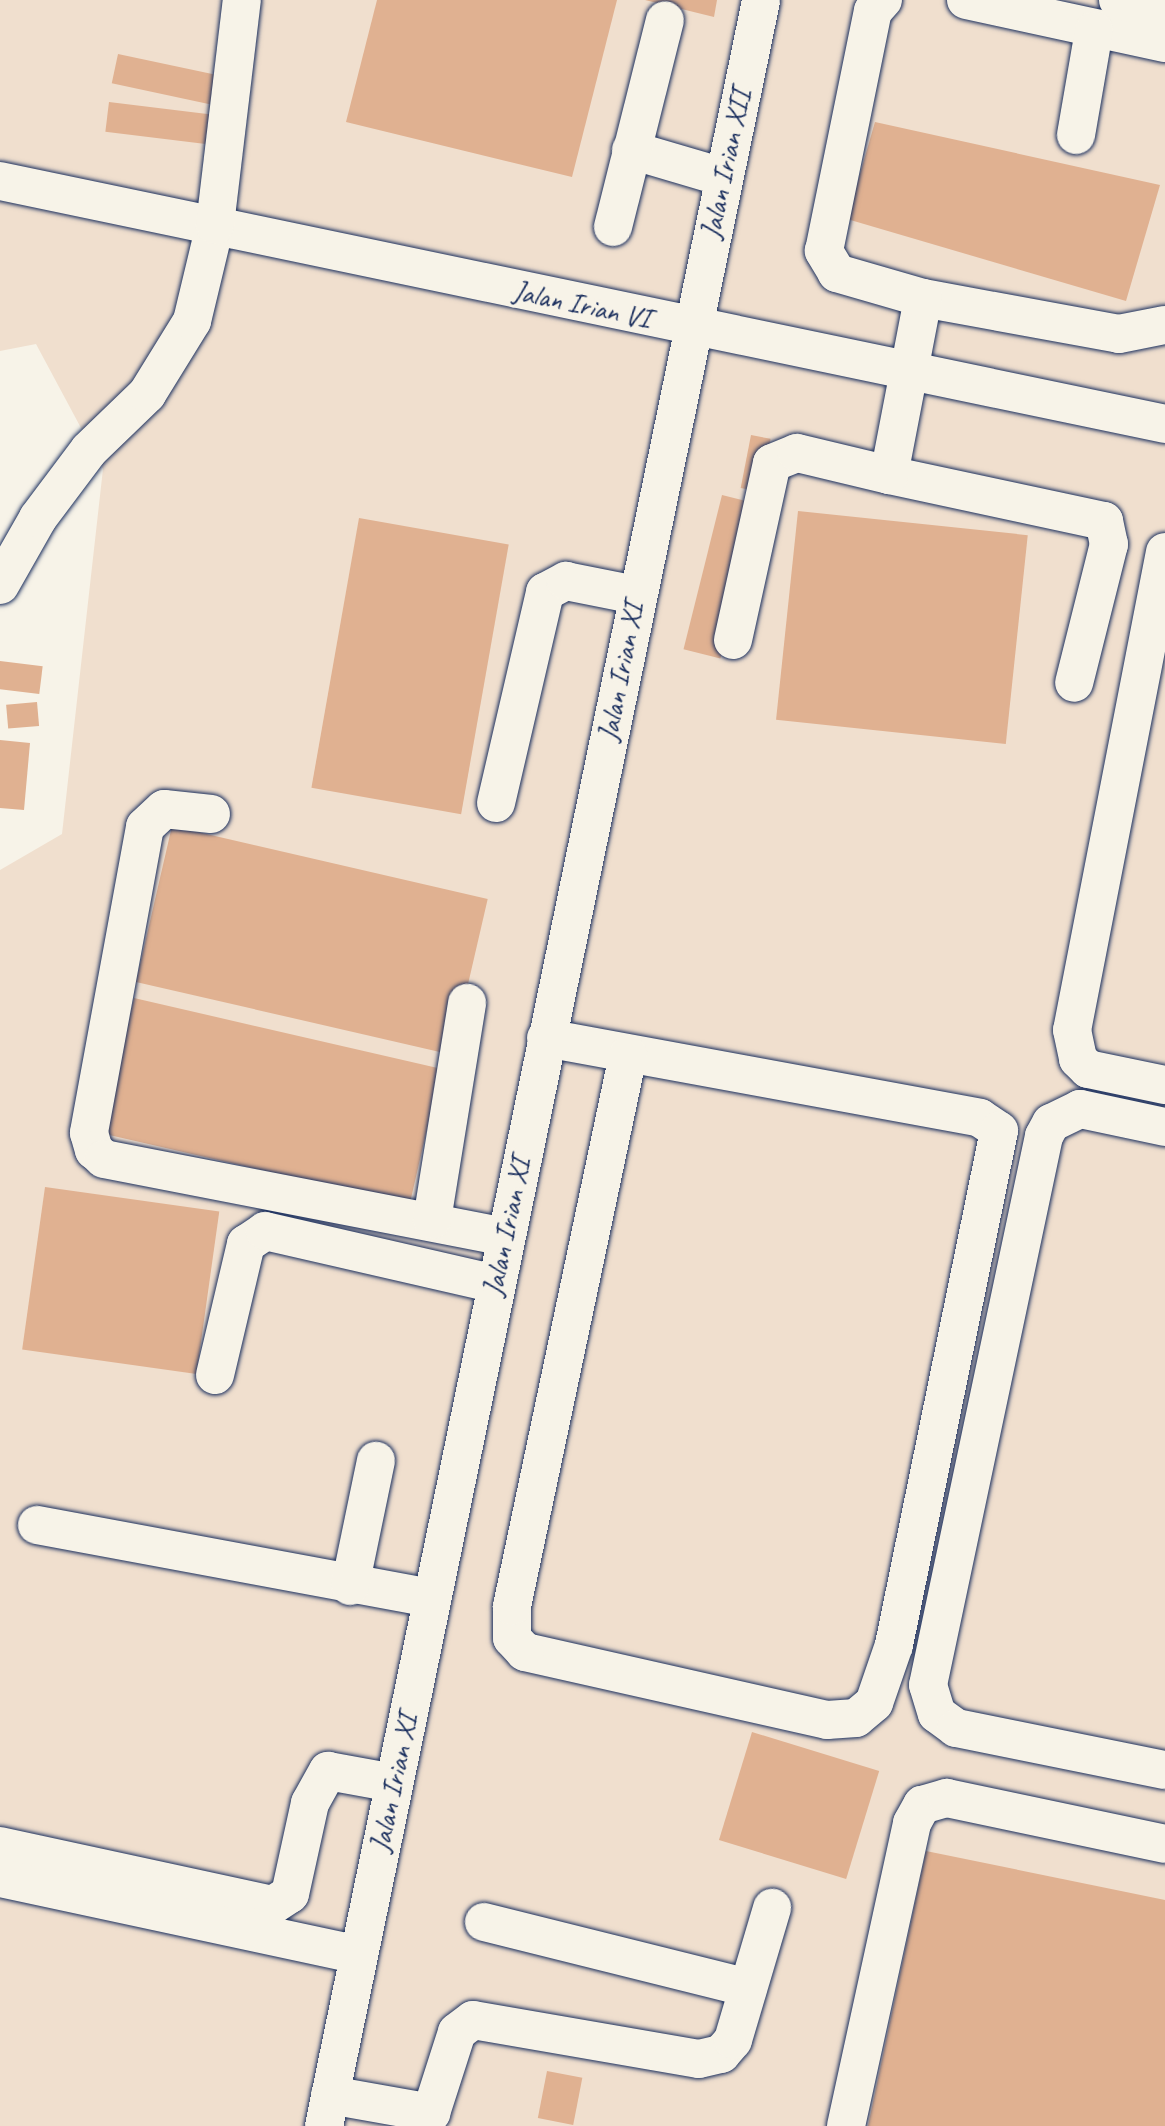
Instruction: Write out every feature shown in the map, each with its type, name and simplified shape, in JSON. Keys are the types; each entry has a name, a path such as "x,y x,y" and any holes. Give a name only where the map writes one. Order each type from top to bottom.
{"street":[{"path":"2,578 89,450 147,394 182,344 215,225 242,0"},
{"name":"Jalan Irian XII","path":"691,329 761,0"},
{"path":"883,0 873,11 825,257 837,273 923,298 1119,334 1165,325"},
{"path":"966,0 1094,30 1165,43"},
{"path":"1118,0 1165,10"},
{"path":"613,227 665,20"},
{"path":"1076,135 1094,30"},
{"path":"631,150 723,177"},
{"name":"Jalan Irian VI","path":"0,181 691,329 1165,424"},
{"path":"890,475 923,298"},
{"name":"Jalan Irian XI","path":"327,2111 691,329"},
{"path":"733,640 772,463 797,453 1104,521 1110,544 1074,683"},
{"path":"1165,552 1072,1030 1078,1059 1088,1069 1165,1085"},
{"path":"496,803 545,592 566,581 636,595"},
{"path":"211,814 164,809 145,827 89,1133 94,1150 104,1158 432,1220 505,1237"},
{"path":"432,1220 467,1003"},
{"path":"546,1038 980,1118 1002,1136 894,1645 874,1703 856,1718 827,1720 525,1652 512,1638 512,1606 628,1055"},
{"path":"1165,1127 1080,1109 1051,1123 1044,1136 928,1685 937,1714 956,1728 1165,1770"},
{"path":"215,1375 246,1244 265,1231 496,1284"},
{"path":"351,1586 376,1461"},
{"path":"37,1525 351,1586 432,1598"},
{"path":"0,1846 272,1905 290,1894 310,1803 328,1771 394,1783"},
{"path":"846,2126 912,1823 922,1805 947,1798 1165,1844"},
{"path":"0,1878 359,1955"},
{"path":"327,2111 429,2119 457,2032 473,2020 710,2059 731,2044 772,1908"},
{"path":"484,1922 748,1988"}],"shaded area":[{"path":"0,0 1165,0 1165,2126 0,2126 0,870 62,834 103,469 36,344 0,351"}],"building":[{"path":"377,0 617,0 572,177 346,122"},
{"path":"645,0 717,0 714,17"},
{"path":"118,54 233,79 227,108 112,83"},
{"path":"109,102 209,114 206,144 105,132"},
{"path":"875,122 1160,185 1126,301 847,219"},
{"path":"751,435 771,439 760,492 741,488"},
{"path":"722,495 759,504 720,658 684,649"},
{"path":"798,511 1028,535 1006,744 776,720"},
{"path":"359,518 509,544 461,814 311,788"},
{"path":"0,661 43,666 39,694 0,689"},
{"path":"37,702 39,726 8,729 6,705"},
{"path":"0,740 30,743 24,810 0,808"},
{"path":"172,826 488,899 452,1055 136,982"},
{"path":"134,998 441,1069 410,1204 103,1133"},
{"path":"45,1187 219,1211 196,1374 22,1349"},
{"path":"752,1732 879,1771 846,1879 719,1840"},
{"path":"926,1851 1165,1900 1165,2126 868,2126"},
{"path":"547,2071 582,2078 573,2125 538,2118"}]}
